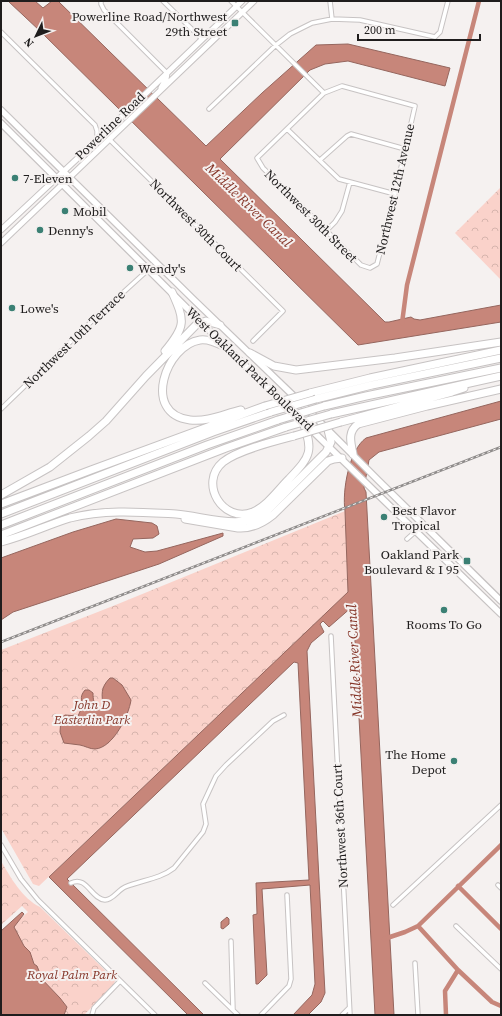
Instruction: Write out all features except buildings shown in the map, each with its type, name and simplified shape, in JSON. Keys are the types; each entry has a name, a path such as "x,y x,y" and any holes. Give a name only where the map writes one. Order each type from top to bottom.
{"highway":[{"path":"146,376 175,338 180,327 182,318 172,292"},
{"path":"1,496 46,470 77,447 106,421 146,376 193,328 201,322 220,325"},
{"path":"226,347 213,341 201,340 192,342 182,350 170,364 163,383 162,394 167,407 174,414 181,417 199,420 211,419 228,413 264,406"},
{"path":"250,353 274,366 296,370 395,358 501,342"},
{"path":"1,504 264,406 370,378 501,350"},
{"path":"1,514 213,432 271,412 357,388 501,358"},
{"path":"1,525 207,445 278,420 324,406 366,396 501,368"},
{"path":"1,535 226,448 286,427 331,414 501,376"},
{"path":"302,420 308,435 310,446 307,458 300,468 264,504 254,511 238,514 221,506 215,496 212,486 214,474 221,464 228,458 240,453 294,436 340,422 452,392 486,380"},
{"path":"353,454 351,433 354,427 358,424 420,408 501,390"},
{"path":"1,542 64,520 85,515 116,511 178,514 240,522 255,519 270,508 325,453 331,439 328,430"},
{"path":"146,512 234,528 252,527 271,517 328,461 334,459 344,460"},
{"path":"40,510 100,496"}],"main road":[{"name":"Powerline Road","path":"1,230 242,1"},
{"name":"Powerline Road","path":"1,243 254,1"},
{"path":"158,94 166,79 167,73"},
{"name":"West Oakland Park Boulevard","path":"1,110 501,601"},
{"name":"West Oakland Park Boulevard","path":"1,123 226,347 500,613"},
{"path":"109,140 111,127"},
{"path":"149,269 156,268 165,271"},
{"path":"413,515 417,522 416,530 424,529 430,532"},
{"path":"466,580 476,583 481,581"}],"street":[{"path":"164,1 202,39"},
{"path":"231,1 324,92 287,129 339,179 395,194"},
{"path":"330,1 332,19"},
{"path":"209,109 276,45 290,34 312,23 332,19 360,20 435,37 440,32 448,1"},
{"path":"101,2 104,10 167,73"},
{"path":"1,32 95,125 97,139"},
{"name":"Northwest 12th Avenue","path":"324,92 342,86 414,106 395,194 377,264 370,268"},
{"name":"Northwest 30th Street","path":"287,129 257,158 263,168 326,231 361,265 370,268"},
{"path":"320,160 346,136 351,134 405,149"},
{"name":"Northwest 30th Court","path":"109,140 283,311 253,341"},
{"path":"326,231 342,212 350,182"},
{"name":"Northwest 10th Terrace","path":"1,409 94,319 149,269"},
{"path":"407,539 416,530"},
{"name":"Northwest 36th Court","path":"331,636 350,1015"},
{"path":"73,885 78,882 85,885 101,899 106,900 124,888 168,873 184,858 203,832 206,824 203,804 216,776 273,721 284,715"},
{"path":"393,905 501,805"},
{"path":"1,845 21,879 38,900 154,1015"},
{"path":"261,1015 289,986 291,979 287,895"},
{"path":"456,926 501,970"},
{"path":"231,941 233,1010"},
{"path":"415,963 418,1015"},
{"path":"92,1014 94,1008 120,981"},
{"path":"205,983 238,1015"},
{"path":"342,1015 349,1008"}],"green space":[{"path":"501,187 501,280 455,233"},
{"name":"John D Easterlin Park","path":"345,511 348,592 39,886 33,884 1,828 1,650"},
{"path":"79,657 81,667 67,669 65,660"},
{"name":"Royal Palm Park","path":"1,861 22,893 40,907 115,980 114,985 84,1015 64,1015 67,1007 39,976 39,971 34,964 30,952 24,946 13,926 28,912 22,906 1,925"},
{"path":"85,988 91,994 82,1003 76,997"}],"water":[{"name":"Middle River Canal","path":"8,1 35,1 43,8 52,1 58,1 206,146 316,45 348,44 450,68 445,86 348,61 325,64 310,70 220,159 385,322 411,317 420,320 501,305 501,322 358,345"},
{"path":"501,401 501,419 379,452 369,460 364,488 366,492 394,1015 375,1015 353,606 329,627 323,621 320,624 324,632 311,643 307,651 325,993 321,1002 308,1015 293,1015 312,995 315,984 310,885 262,889 267,975 258,984 256,984 253,915 257,914 256,883 309,880 298,663 294,662 67,879 204,1015 188,1015 49,877 348,592 344,503 348,472 351,461 360,444 366,438"},
{"path":"116,519 152,523 157,526 159,534 153,538 133,539 130,547 145,552 157,551 223,533 223,536 159,564 13,612 1,620 1,558 73,532"},
{"path":"110,678 113,678 122,685 131,700 127,714 119,730 108,743 95,749 64,743 60,732 61,718 65,715 78,716 83,705 81,698 85,690 89,690 93,693 98,709 101,709 103,707 103,688"},
{"path":"22,912 24,914 14,927 24,946 30,952 34,964 37,966 39,971 39,976 67,1007 64,1015 1,1015 1,931"},
{"path":"227,917 229,919 229,924 223,929 221,928 221,922"}],"waterway":[{"path":"402,323 407,285 479,1"},
{"path":"418,926 501,845"},
{"path":"458,886 501,929"},
{"path":"384,939 418,926 458,970 445,991 446,1015"},
{"path":"458,970 492,1002 501,1006"}],"railway":[{"path":"1,642 501,447"}],"place":[{"name":"Powerline Road/Northwest 29th Street","path":"235,23"},
{"name":"7-Eleven","path":"15,178"},
{"name":"Mobil","path":"65,211"},
{"name":"Denny's","path":"40,230"},
{"name":"Wendy's","path":"130,268"},
{"name":"Lowe's","path":"12,308"},
{"name":"Best Flavor Tropical","path":"384,517"},
{"name":"Oakland Park Boulevard & I 95","path":"467,561"},
{"name":"Rooms To Go","path":"444,610"},
{"name":"The Home Depot","path":"454,761"}]}
